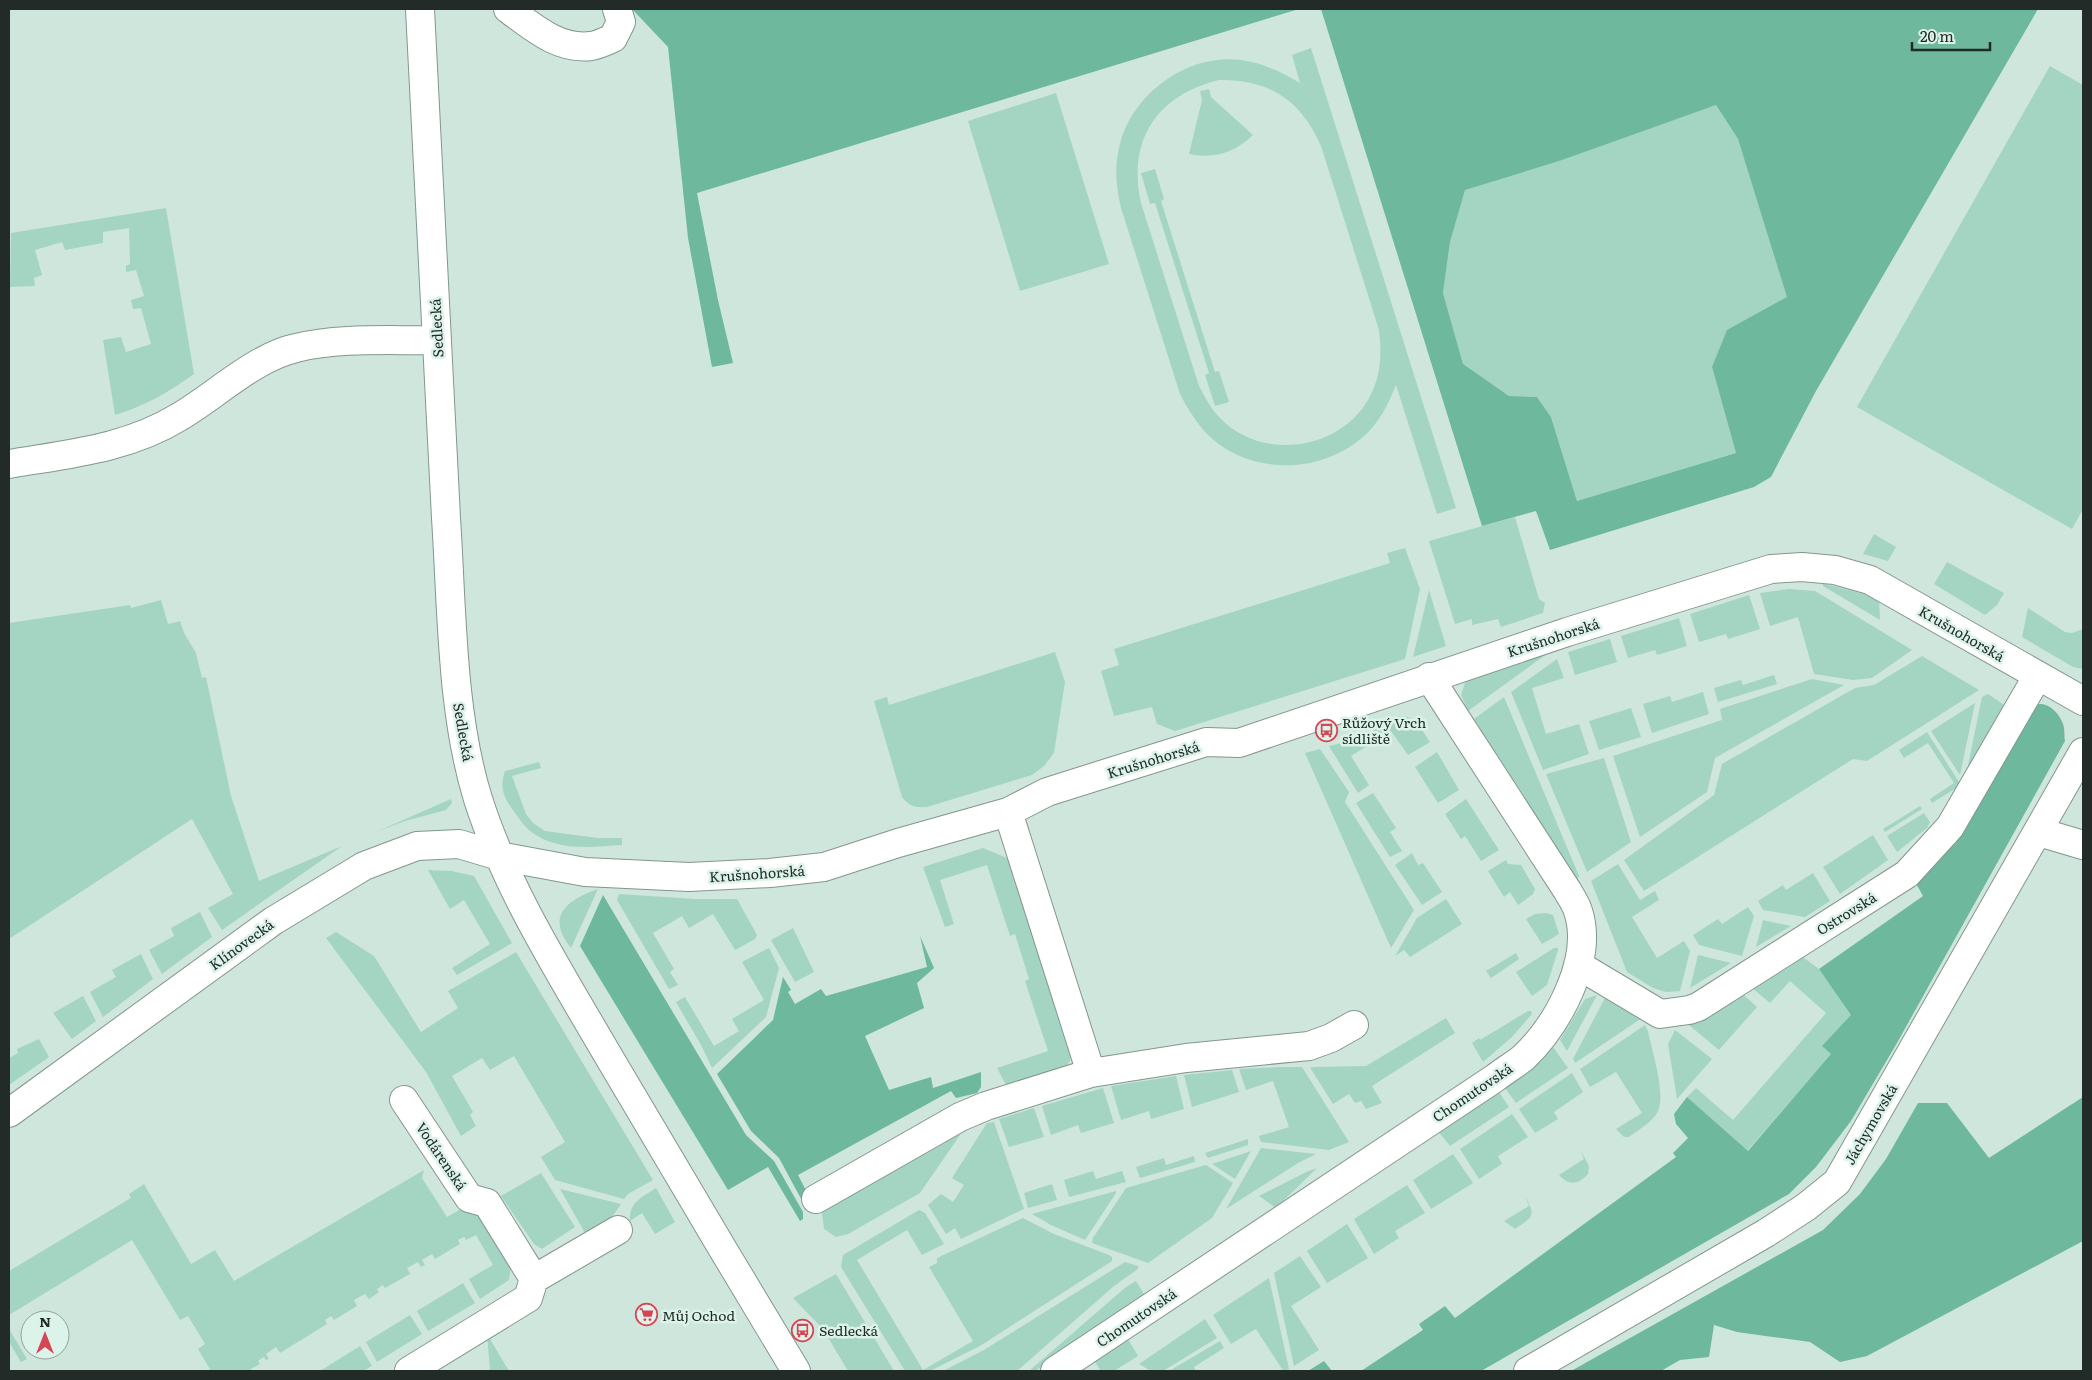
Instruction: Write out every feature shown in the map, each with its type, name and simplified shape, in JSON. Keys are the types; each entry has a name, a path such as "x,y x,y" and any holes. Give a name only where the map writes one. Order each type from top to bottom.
{"street":[{"name":"Sedlecká","path":"420,9 452,620 459,700 468,758 478,798 499,856 540,940 796,1371"},
{"path":"508,9 548,38 572,46 592,46 613,38 621,22 618,9"},
{"path":"9,464 109,447 144,435 179,417 219,389 268,359 295,348 337,342 436,340"},
{"name":"Krušnohorská","path":"499,856 584,872 689,877 770,874 824,867 898,843 1008,812 1047,792 1206,742 1239,743 1429,677 1772,569 1802,567 1835,570 1870,580 2037,677 2083,701"},
{"name":"Chomutovská","path":"1055,1371 1522,1058 1546,1032 1563,1004 1583,947 1578,911 1567,890 1429,677"},
{"name":"Ostrovská","path":"1578,965 1660,1014 1698,1007 1907,874 1950,827 2037,677"},
{"name":"Jáchymovská","path":"1528,1371 1766,1233 1806,1207 1837,1182 2083,752"},
{"path":"1008,812 1092,1073"},
{"path":"2038,832 2083,845"},
{"name":"Klínovecká","path":"9,1113 273,921 364,866 416,846 460,844 499,856"},
{"path":"816,1199 960,1117 986,1106 1092,1073 1186,1058 1309,1046 1330,1038 1354,1025"},
{"name":"Vodárenská","path":"404,1100 470,1198 487,1203 534,1279"},
{"path":"409,1371 528,1298 534,1279 618,1230"}],"green space":[{"path":"632,9 1299,9 697,193 718,300 733,363 712,367 688,238 668,47"},
{"path":"1321,9 2038,9 1816,391 1771,477 1754,487 1550,550 1536,511 1482,526","holes":["1716,105 1738,139 1787,297 1727,330 1712,367 1736,453 1577,501 1551,417 1537,397 1509,396 1463,364 1443,293 1450,242 1465,190 1562,160"]},
{"path":"1311,48 1456,508 1437,514 1396,385 1376,423 1355,444 1335,455 1313,462 1290,465 1267,464 1244,458 1223,447 1205,432 1191,414 1180,394 1121,208 1116,176 1120,144 1127,125 1137,108 1150,93 1166,80 1183,70 1202,63 1221,60 1241,60 1272,68 1300,83 1292,55","holes":["1219,80 1253,83 1281,95 1304,116 1313,130 1321,146 1379,330 1380,366 1376,383 1368,400 1355,417 1338,430 1319,439 1298,444 1277,445 1256,440 1237,432 1220,418 1211,407 1199,386 1141,203 1138,180 1139,159 1143,140 1163,109 1197,87"]},
{"path":"2050,66 2083,85 2083,509 2072,529 1857,407"},
{"path":"1209,89 1211,97 1253,135 1239,146 1224,153 1207,156 1189,154 1202,100 1200,91"},
{"path":"1056,93 1109,264 1020,291 968,121"},
{"path":"1716,105 1738,139 1790,300 1712,367 1736,453 1577,501 1551,417 1537,397 1509,396 1463,365 1443,293 1450,242 1465,189"},
{"path":"1155,169 1164,199 1161,201 1215,372 1219,371 1229,402 1215,406 1205,375 1209,373 1155,203 1150,204 1141,173"},
{"path":"166,208 194,374 156,398 115,415 103,340 121,337 126,352 151,344 141,308 133,309 131,300 144,296 136,270 126,272 126,266 130,264 129,228 103,232 103,243 65,250 62,242 35,250 42,275 34,278 35,286 10,287 11,233"},
{"path":"1515,517 1539,599 1545,603 1543,613 1501,627 1498,619 1472,625 1472,619 1455,624 1429,541"},
{"path":"1874,534 1896,547 1888,561 1863,554"},
{"path":"1405,548 1420,589 1405,659 1175,731 1157,724 1152,707 1114,716 1101,671 1119,665 1114,649 1390,563 1387,553"},
{"path":"1947,562 2004,593 1997,605 1985,615 1934,584"},
{"path":"1822,583 1879,598 1880,620 1823,586"},
{"path":"1789,589 1815,591 1912,650 1872,678 1853,680 1814,674 1798,617 1770,626 1760,593"},
{"path":"1429,590 1446,646 1413,657"},
{"path":"1749,595 1760,629 1728,639 1726,634 1699,642 1690,614"},
{"path":"161,600 168,624 180,621 184,633 196,653 202,678 206,677 231,796 259,881 342,846 222,930 208,908 233,894 192,819 9,939 9,623 130,605 131,608"},
{"path":"2028,608 2065,632 2072,633 2083,629 2083,669 2073,667 2022,637"},
{"path":"1679,618 1687,646 1657,655 1655,650 1628,658 1621,636"},
{"path":"1610,639 1617,662 1575,675 1568,652"},
{"path":"1555,648 1468,711 1461,695 1466,680"},
{"path":"1055,652 1065,682 1054,753 1044,766 1032,775 927,807 913,806 902,797 874,701 887,697 889,705"},
{"path":"1922,656 1979,690 1867,761 1853,759 1644,891 1624,860 1714,795 1722,764 1855,688 1874,685"},
{"path":"1557,659 1564,678 1532,688 1546,734 1579,724 1589,754 1543,770 1511,692"},
{"path":"1774,675 1777,684 1718,702 1714,688 1741,680 1743,685"},
{"path":"1812,679 1844,685 1715,758 1707,792 1640,837 1613,756 1722,720 1720,709"},
{"path":"1703,692 1709,714 1652,733 1643,704 1670,696 1672,702"},
{"path":"1988,694 2007,707 1965,780 1982,697"},
{"path":"1504,697 1579,876 1577,879 1474,719"},
{"path":"1975,703 1960,775 1931,731"},
{"path":"2039,704 2050,707 2062,720 2065,741 1897,1043 1851,1121 1816,1167 1789,1194 1481,1371 1361,1371 1423,1330 1419,1324 1445,1306 1455,1318 1676,1157 1673,1153 1688,1138 1676,1124 1674,1114 1687,1097 1748,1151 1831,1054 1822,1046 1851,1015 1819,969 1923,896 1914,880 1956,843 2033,709"},
{"path":"1631,708 1641,737 1599,750 1589,721"},
{"path":"1399,716 1410,718 1414,721 1430,742 1408,755 1391,731 1351,756 1369,785 1358,793 1329,746 1358,739"},
{"path":"1927,732 1961,785 1932,803 1930,799 1954,783 1928,743 1904,758 1899,750"},
{"path":"1320,749 1349,792 1345,802 1414,910 1391,948 1305,753"},
{"path":"1437,752 1459,790 1438,803 1415,767"},
{"path":"1604,758 1631,842 1587,872 1546,774"},
{"path":"539,762 541,768 512,776 526,814 533,823 545,831 598,838 622,838 622,845 586,847 562,845 539,837 527,828 505,798 502,783 503,777 505,771"},
{"path":"1373,793 1396,828 1390,832 1402,851 1390,857 1356,803"},
{"path":"451,799 452,803 446,810 405,821 376,832"},
{"path":"1466,799 1499,850 1481,861 1465,836 1461,839 1445,814"},
{"path":"1920,806 1922,809 1885,832 1883,829"},
{"path":"1924,813 1930,822 1927,828 1897,852 1887,836"},
{"path":"1873,835 1888,860 1840,894 1823,867"},
{"path":"983,848 1012,860 1072,1052 1070,1061 1064,1069 1016,1091 1006,1085 997,1068 1048,1051 1025,981 1029,979 1015,934 1010,936 987,865 940,880 954,924 945,927 923,867"},
{"path":"1412,853 1418,865 1423,863 1442,892 1422,905 1395,865"},
{"path":"1506,860 1508,864 1521,865 1535,889 1533,894 1518,905 1510,892 1504,897 1488,871"},
{"path":"1618,864 1640,900 1655,891 1659,900 1632,917 1657,958 1684,941 1690,951 1680,991 1666,992 1653,988 1627,972 1591,881"},
{"path":"428,870 452,871 474,876 512,943 457,975 452,968 490,944 464,900 450,909"},
{"path":"1813,873 1830,901 1805,917 1763,910 1758,901 1783,885 1786,890"},
{"path":"598,889 571,948 563,937 560,927 560,918 563,911 577,898"},
{"path":"619,894 695,899 737,899 757,935 755,939 735,950 713,914 689,928 682,916 653,933 674,969 670,972 678,985 669,989 617,900"},
{"path":"603,895 746,1135 774,1161 803,1212 803,1219 800,1221 768,1167 728,1190 580,946"},
{"path":"1446,899 1462,924 1410,957 1404,950 1395,956 1417,918"},
{"path":"1748,907 1754,916 1742,956 1699,945 1693,935 1718,919 1722,924"},
{"path":"200,912 212,937 162,974 149,950 174,936 171,928"},
{"path":"1546,913 1553,915 1559,934 1542,944 1526,919 1535,914"},
{"path":"1763,920 1791,926 1756,947"},
{"path":"793,928 814,972 795,982 771,940"},
{"path":"336,932 374,956 421,1032 458,1008 448,991 516,952 653,1180 628,1194 624,1199 555,1180 541,1157 565,1142 514,1056 490,1070 482,1058 452,1076 473,1112 470,1115 476,1126 461,1136 426,1072 326,938"},
{"path":"920,936 934,968 917,983 924,1008 865,1036 889,1090 931,1077 933,1088 981,1072 981,1087 977,1093 956,1098 951,1091 798,1175 813,1204 805,1206 779,1158 751,1131 717,1074 773,1020 783,977 791,990 788,992 795,1004 821,989 826,996 927,967"},
{"path":"769,948 779,968 766,1017 712,1068 676,1002 685,997 714,1046 739,1031 732,1019 764,1000 742,962"},
{"path":"1554,948 1558,948 1558,950 1547,985 1532,996 1516,972"},
{"path":"1516,953 1519,959 1491,978 1486,971"},
{"path":"141,954 153,979 103,1017 90,992 116,977 112,970"},
{"path":"1698,955 1731,963 1690,988"},
{"path":"1800,955 1819,969 1852,1014 1832,1054 1747,1151 1687,1097 1696,1088 1733,1120 1826,1013 1790,981 1770,1003 1745,982"},
{"path":"1736,988 1757,1007 1719,1050 1684,1021"},
{"path":"1597,995 1567,1051 1560,1040 1585,999"},
{"path":"83,996 96,1021 72,1039 53,1013"},
{"path":"1606,996 1642,1018 1575,1063 1573,1059"},
{"path":"1531,1011 1532,1014 1512,1037 1483,1062 1472,1043"},
{"path":"1446,1018 1455,1033 1372,1086 1382,1103 1366,1109 1361,1101 1355,1103 1349,1094 1333,1104 1311,1069 1311,1067 1366,1066"},
{"path":"1645,1025 1657,1072 1660,1103 1656,1115 1649,1122 1629,1137 1624,1137 1616,1129 1642,1113 1616,1072 1590,1087 1580,1069"},
{"path":"1675,1030 1712,1059 1677,1099 1668,1044"},
{"path":"39,1039 49,1057 9,1085 9,1058 18,1053 17,1049"},
{"path":"1553,1047 1568,1068 1516,1103 1505,1088 1527,1073"},
{"path":"1302,1067 1349,1142 1329,1150 1261,1142 1259,1136 1289,1127 1273,1081 1246,1090 1239,1069"},
{"path":"1232,1070 1239,1092 1192,1107 1184,1075"},
{"path":"1572,1073 1583,1092 1554,1112 1558,1119 1535,1133 1519,1109"},
{"path":"1176,1076 1184,1109 1151,1119 1149,1111 1121,1120 1111,1086"},
{"path":"1103,1088 1114,1123 1081,1133 1078,1125 1051,1135 1042,1106"},
{"path":"1499,1092 1509,1107 1450,1146 1438,1131"},
{"path":"2083,1097 2083,1241 1867,1356 1840,1362 1810,1342 1737,1332 1714,1325 1709,1357 1680,1360 1661,1371 1571,1371 1823,1230 1860,1194 1886,1159 1918,1103 1947,1103 1989,1158"},
{"path":"1034,1108 1044,1137 1009,1147 999,1119"},
{"path":"1512,1114 1528,1137 1498,1156 1502,1164 1479,1179 1460,1149"},
{"path":"994,1122 1024,1209 961,1239 955,1228 946,1234 928,1205 941,1194 953,1202 964,1185 952,1178 987,1123"},
{"path":"960,1130 960,1135 920,1193 848,1234 836,1237 824,1229 822,1213 829,1205 915,1149 919,1157 945,1143 940,1135"},
{"path":"1248,1139 1248,1145 1208,1158 1205,1153"},
{"path":"1261,1148 1316,1154 1298,1163 1226,1209"},
{"path":"1251,1151 1235,1179 1212,1164"},
{"path":"1581,1151 1589,1166 1588,1174 1574,1183 1566,1181 1559,1175 1584,1159"},
{"path":"1453,1154 1473,1183 1431,1209 1413,1180"},
{"path":"1194,1156 1195,1162 1140,1178 1136,1167 1164,1158 1166,1165"},
{"path":"1206,1165 1233,1183 1212,1218 1148,1263 1092,1243 1093,1238 1126,1188"},
{"path":"1317,1168 1276,1208 1259,1196 1306,1172"},
{"path":"424,1170 422,1178 447,1217 468,1205 484,1210 512,1261 509,1280 480,1299 469,1279 493,1265 476,1235 466,1240 464,1237 458,1240 460,1244 435,1259 432,1254 422,1260 425,1265 421,1267 418,1262 407,1268 410,1274 385,1288 383,1285 377,1289 379,1292 369,1299 365,1294 354,1300 357,1306 334,1320 331,1316 325,1320 327,1324 280,1353 276,1347 266,1354 269,1359 266,1360 264,1357 258,1361 260,1364 251,1369 252,1371 211,1371 198,1349 205,1344 188,1316 180,1320 132,1240 9,1315 9,1271 131,1198 129,1194 144,1184 191,1264 215,1250 234,1281"},
{"path":"1093,1171 1096,1179 1122,1171 1126,1182 1069,1197 1064,1180"},
{"path":"541,1173 575,1227 542,1249 534,1244 501,1196"},
{"path":"1052,1184 1057,1200 1028,1208 1024,1193"},
{"path":"1407,1185 1425,1213 1395,1231 1399,1238 1374,1254 1354,1219"},
{"path":"656,1188 675,1222 655,1234 642,1213 630,1221 630,1214 637,1201"},
{"path":"560,1189 621,1204 612,1217 585,1233"},
{"path":"1116,1191 1085,1240 1051,1225 1032,1214"},
{"path":"1525,1196 1532,1213 1529,1219 1515,1229 1504,1221 1529,1206"},
{"path":"919,1210 925,1213 944,1244 922,1255 907,1230 857,1260 923,1370 973,1341 929,1267 937,1263 937,1258 1023,1218 1054,1234 1109,1255 1112,1257 1112,1261 980,1346 930,1371 905,1371 841,1267 843,1255"},
{"path":"1347,1224 1368,1258 1327,1283 1307,1251"},
{"path":"1300,1256 1321,1287 1291,1306 1319,1350 1294,1366 1274,1273"},
{"path":"1125,1262 1138,1266 1138,1269 1114,1286 1017,1371 943,1371 984,1350"},
{"path":"836,1274 894,1371 848,1371 823,1329 793,1298"},
{"path":"1269,1278 1289,1369 1285,1371 1256,1329 1231,1344 1213,1315"},
{"path":"1136,1281 1146,1297 1035,1371 1029,1371 1126,1287"},
{"path":"463,1283 475,1303 428,1331 417,1311"},
{"path":"410,1315 422,1334 377,1362 366,1342"},
{"path":"1205,1319 1217,1338 1163,1371 1151,1371 1139,1364"},
{"path":"9,1329 20,1347 20,1360 25,1360 21,1362 9,1342"},
{"path":"487,1334 509,1371 490,1371"},
{"path":"1128,1339 1138,1356 1114,1371 1101,1371 1095,1362"},
{"path":"1220,1341 1224,1348 1194,1367 1196,1371 1169,1371"},
{"path":"360,1346 372,1366 363,1371 320,1371"},
{"path":"1324,1361 1332,1371 1308,1371"}],"place":[{"name":"Růžový Vrch sídliště","path":"1326,730"},
{"name":"Můj Ochod","path":"646,1315"},
{"name":"Sedlecká","path":"803,1330"}]}
